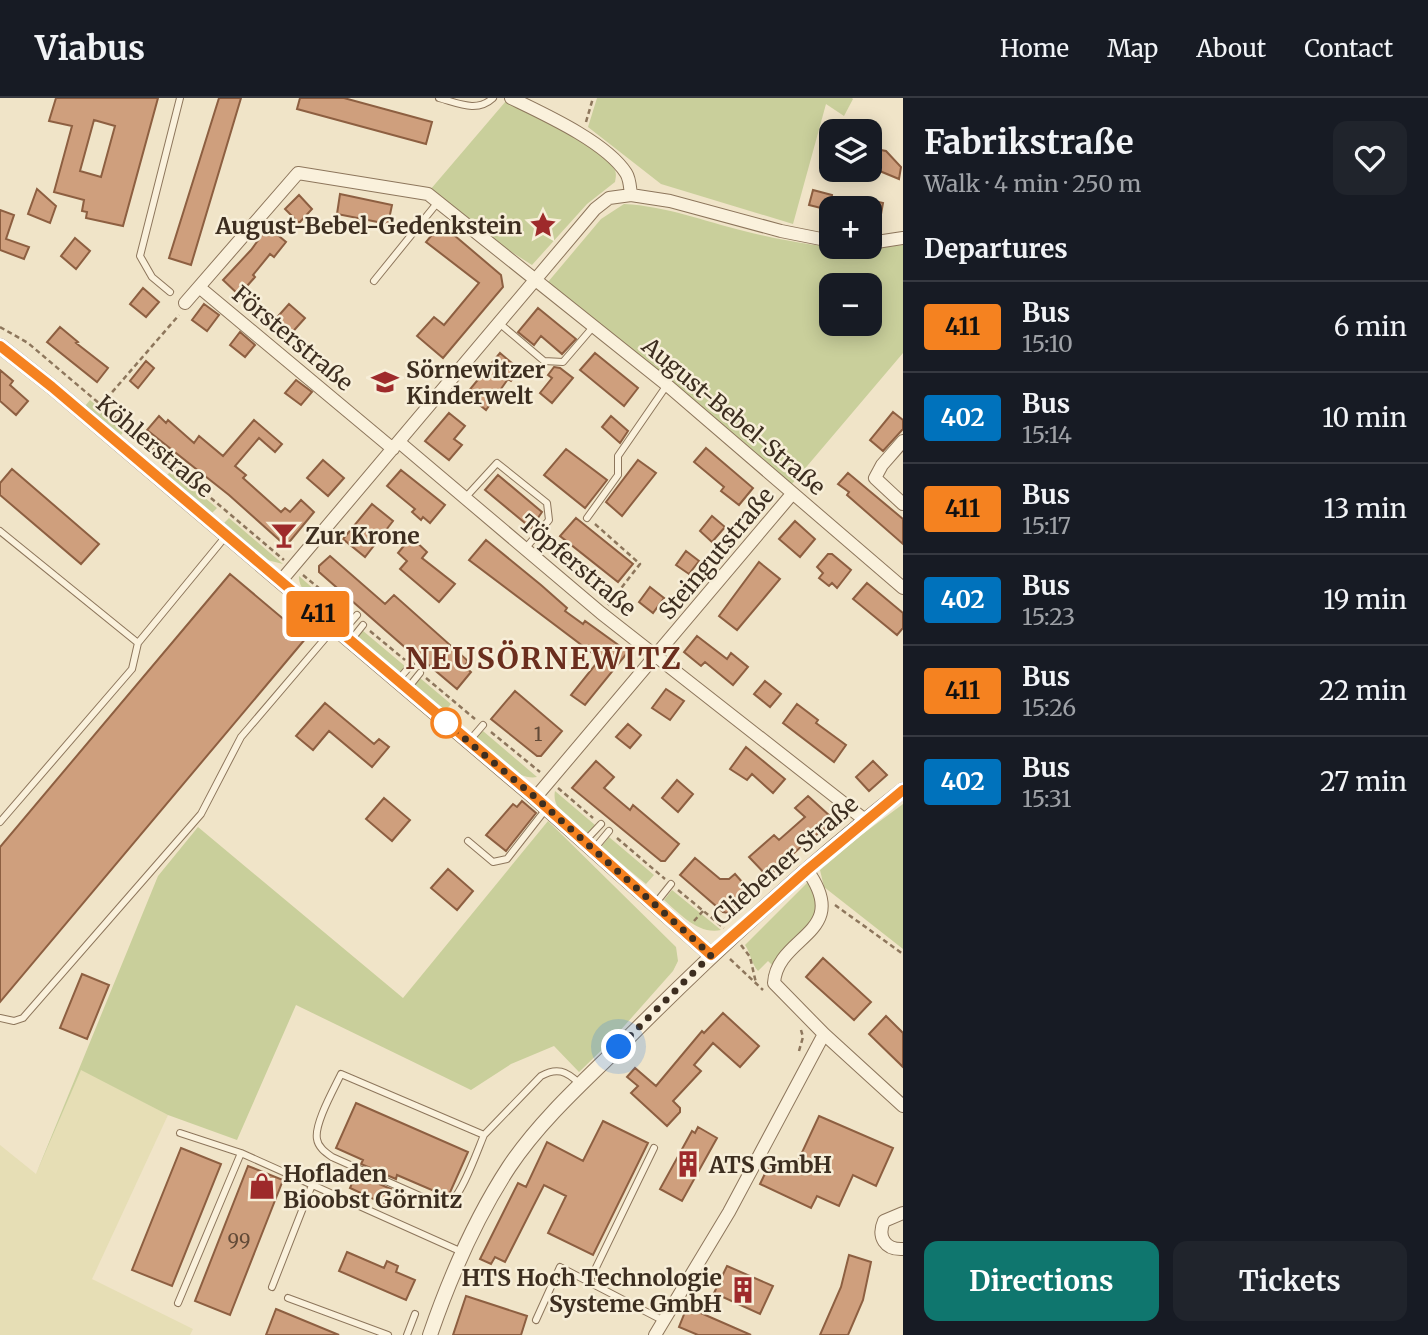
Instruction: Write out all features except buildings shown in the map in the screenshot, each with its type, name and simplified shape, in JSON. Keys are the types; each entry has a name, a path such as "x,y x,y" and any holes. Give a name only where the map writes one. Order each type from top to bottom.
{"street":[{"path":"511,98 582,135 612,157 628,175 631,195"},
{"name":"Försterstraße","path":"185,303 298,173 428,194 536,279"},
{"path":"280,582 595,209 609,198 631,195 670,201 819,239"},
{"path":"882,241 903,238"},
{"name":"August-Bebel-Straße","path":"536,279 667,385 903,588"},
{"name":"Försterstraße","path":"199,287 396,445"},
{"name":"Köhlerstraße","path":"0,346 535,797 711,955"},
{"path":"903,441 882,465 875,478 903,504"},
{"name":"Töpferstraße","path":"396,445 465,498 656,657 865,820"},
{"name":"Steingutstraße","path":"535,797 792,494"},
{"name":"Cliebener Straße","path":"430,1335 482,1212 510,1165 536,1131 732,935 903,790"},
{"path":"807,870 818,886 821,915 787,956 775,975 774,983 824,1034 903,1106"},
{"path":"655,1335 729,1212 824,1034"},
{"path":"903,1213 884,1221 880,1229 885,1243 892,1249 903,1249"}],"lane":[{"path":"170,292 152,277 140,256 180,98"},
{"path":"439,98 475,107 486,104 493,98"},
{"path":"374,281 431,207 438,202"},
{"path":"499,323 544,361 563,362 594,326"},
{"path":"587,517 618,475 618,456 667,385"},
{"path":"465,498 497,463 547,503 549,520 526,549"},
{"path":"0,531 138,643"},
{"path":"0,822 132,669 138,643 226,536"},
{"path":"0,1018 14,1021 23,1018 201,814 241,737 341,634 355,616"},
{"path":"341,634 363,625"},
{"path":"402,685 411,665"},
{"path":"402,685 420,673"},
{"path":"469,742 483,725"},
{"path":"468,841 493,862 507,859 546,808"},
{"path":"589,845 601,824"},
{"path":"589,845 610,831"},
{"path":"655,904 671,884"},
{"path":"484,1135 341,1074 318,1125 316,1137 320,1147 332,1157 438,1204 446,1205 452,1202 459,1191 484,1135 541,1076 551,1070 566,1072 581,1085"},
{"path":"180,1133 241,1153 463,1252"},
{"path":"589,1282 654,1148"},
{"path":"178,1303 241,1153"},
{"path":"272,1287 312,1185"},
{"path":"536,1320 560,1267 664,1321"},
{"path":"288,1298 388,1335"},
{"path":"407,1335 415,1314"}],"path":[{"path":"582,135 593,98"},
{"path":"101,405 181,312 185,303"},
{"path":"0,327 28,343 293,567 355,616"},
{"path":"587,517 640,564 601,613"},
{"path":"363,625 411,665"},
{"path":"420,673 601,824"},
{"path":"610,831 732,935"},
{"path":"821,898 903,954"},
{"path":"756,983 750,957 741,945 729,958 763,990"},
{"path":"796,1059 803,1037 800,1027"}],"shaded area":[{"path":"81,1069 168,1115 92,1279 193,1329 190,1335 0,1335 0,1145 36,1174"}],"green space":[{"path":"597,98 853,99 844,116 826,104 822,119 819,119 819,129 793,224 661,184 588,127"},
{"path":"506,101 594,149 606,158 616,172 615,182 587,204 532,265 496,242 430,190"},
{"path":"624,204 670,211 764,236 819,245 819,259 882,259 882,247 903,245 903,353 791,485 548,282 601,219"},
{"path":"90,400 125,430 121,435 85,406"},
{"path":"172,470 217,508 212,513 167,475"},
{"path":"229,518 283,564 267,560 224,523"},
{"path":"299,576 348,619 343,626 309,597 303,590"},
{"path":"362,630 406,667 400,674 356,638"},
{"path":"420,678 451,704 444,712 413,686"},
{"path":"483,731 537,777 520,775 504,764 475,738"},
{"path":"555,791 595,825 587,834 570,821 556,805"},
{"path":"903,804 903,949 824,887 820,870"},
{"path":"548,821 676,947 678,961 673,971 610,1042 579,1072 554,1046 511,1064 471,1090 296,1005 237,1140 168,1115 81,1070 36,1174 158,876 198,827 403,998"},
{"path":"609,837 654,875 646,884 601,847"},
{"path":"808,882 817,906 809,925 772,965 768,961 758,971 745,945"},
{"path":"672,890 721,930 704,929 683,917 664,900"}],"bus line":[{"name":"411","path":"0,346 52,387 535,797 711,955 903,790"}],"place":[{"name":"August-Bebel-Gedenkstein","path":"543,225"},
{"name":"Sörnewitzer Kinderwelt","path":"385,382"},
{"name":"Zur Krone","path":"284,535"},
{"name":"ATS GmbH","path":"688,1164"},
{"name":"Hofladen Bioobst Görnitz","path":"262,1186"},
{"name":"HTS Hoch Technologie Systeme GmbH","path":"743,1290"}],"district":[{"name":"NEUSÖRNEWITZ","path":"544,658"}],"route":[{"path":"446,723 535,797 711,955 619,1047"}]}
